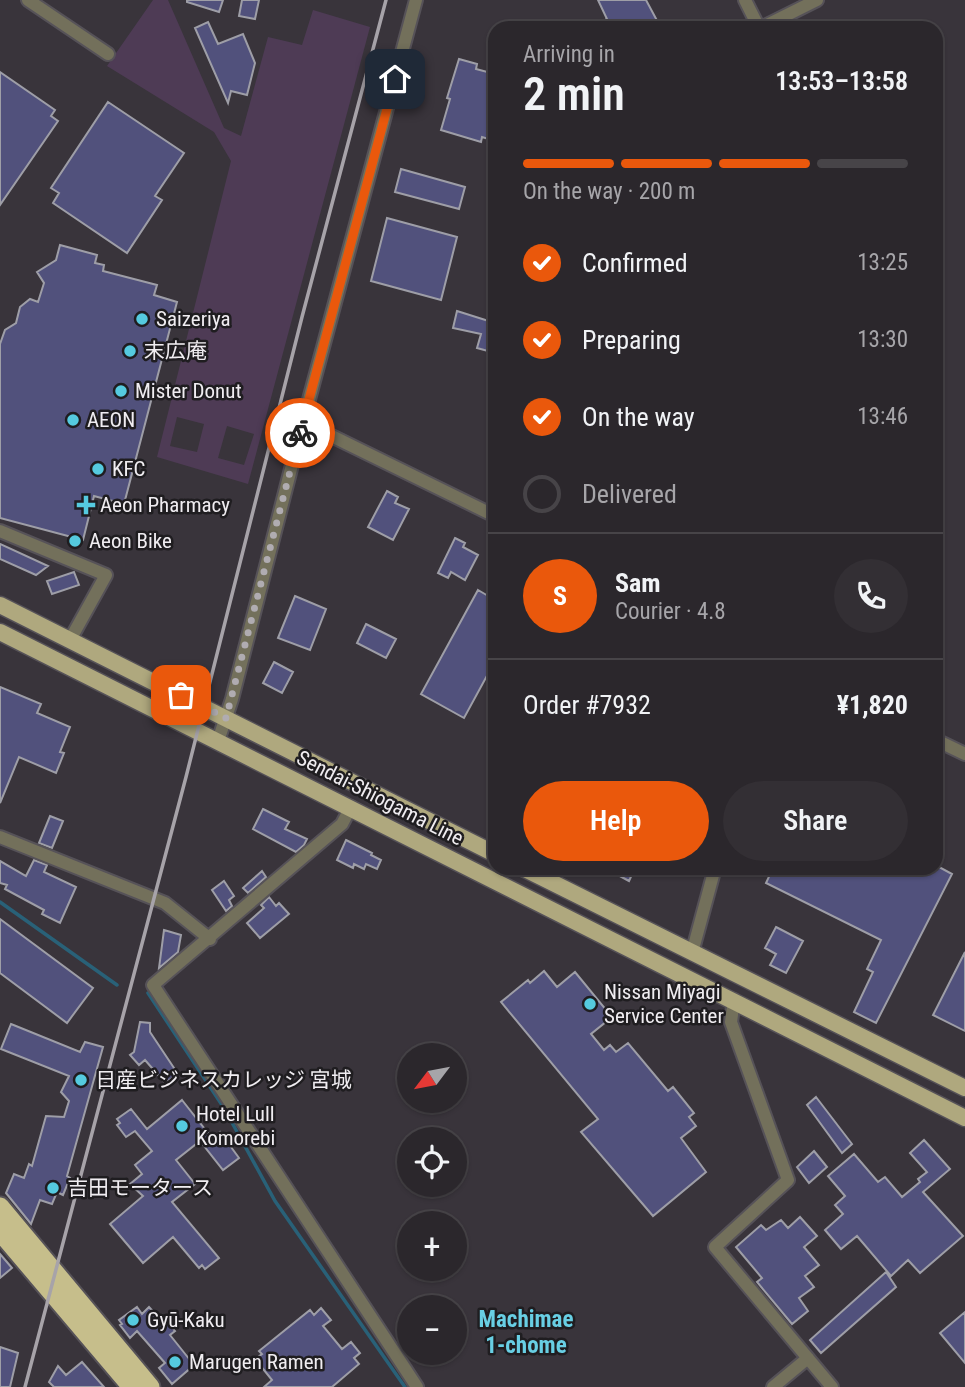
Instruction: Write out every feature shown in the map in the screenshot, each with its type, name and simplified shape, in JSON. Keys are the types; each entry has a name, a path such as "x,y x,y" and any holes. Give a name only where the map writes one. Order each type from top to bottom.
{"highway":[{"path":"1,1211 150,1387"},
{"path":"0,1231 132,1387"}],"main road":[{"name":"Sendai-Shiogama Line","path":"0,605 488,850"},
{"name":"Sendai-Shiogama Line","path":"0,632 965,1118"},
{"path":"537,875 965,1088"}],"street":[{"path":"28,0 108,54"},
{"path":"218,741 416,0"},
{"path":"745,0 756,21"},
{"path":"774,21 817,0"},
{"path":"303,422 488,513"},
{"path":"0,531 106,575 70,640"},
{"path":"943,743 965,754"},
{"path":"351,807 342,824 153,985 417,1387"},
{"path":"0,838 165,903 210,939"},
{"path":"692,953 713,875"},
{"path":"734,1000 731,1022 788,1180 715,1247 832,1387"},
{"path":"774,1387 808,1358"}],"shaded area":[{"path":"153,0 168,0 224,128 241,136 268,37 302,45 313,10 370,27 248,484 157,457 231,161 214,132 107,66","holes":["177,417 204,424 197,452 170,446","227,426 254,434 244,465 218,458"]}],"building":[{"path":"187,0 223,0 219,12"},
{"path":"242,0 259,0 255,19 239,16"},
{"path":"598,0 646,0 657,21 603,21 607,19"},
{"path":"208,22 218,44 243,34 255,63 247,95 231,91 228,103 195,28"},
{"path":"459,59 477,64 476,69 488,72 488,139 482,137 481,142 441,130 450,99 447,98"},
{"path":"0,72 55,110 51,116 58,121 0,205"},
{"path":"108,102 184,153 155,196 162,200 127,253 53,203 59,193 51,188"},
{"path":"401,169 465,187 459,209 395,192"},
{"path":"387,218 457,237 441,300 371,281"},
{"name":"AEON","path":"60,245 97,255 95,263 104,265 103,271 157,285 154,295 177,302 124,504 94,496 83,540 0,518 0,344 5,330 16,323 20,307 30,299 38,302 44,283 37,272 56,260"},
{"path":"457,311 488,321 488,351 477,348 481,334 453,328"},
{"path":"387,491 398,497 395,503 409,509 393,540 368,527"},
{"path":"455,538 465,543 463,547 478,555 465,580 451,572 448,578 438,573"},
{"path":"0,544 48,566 36,575 0,559"},
{"path":"74,572 79,585 52,594 47,581"},
{"path":"478,590 488,596 488,674 464,718 421,694"},
{"path":"295,596 326,609 310,650 278,638"},
{"path":"366,624 396,639 386,658 357,643"},
{"path":"274,662 293,672 282,693 263,683"},
{"path":"0,687 41,704 37,713 70,727 60,752 64,753 56,773 19,757 0,803"},
{"path":"263,809 289,822 285,829 307,839 304,845 296,852 253,829"},
{"path":"50,816 63,821 52,848 39,843"},
{"path":"346,840 381,860 377,869 366,864 364,869 354,864 353,868 337,860"},
{"path":"34,860 47,865 44,872 76,887 60,923 42,914 44,910 5,889 7,885 0,883 0,861 26,876"},
{"path":"943,869 952,874 876,1023 854,1012 873,972 867,969 881,940 766,883 770,875 943,875"},
{"path":"262,871 266,877 248,893 243,888"},
{"path":"618,875 632,875 629,881"},
{"path":"224,881 234,896 229,900 232,906 226,911 212,890"},
{"path":"269,897 276,906 279,903 289,914 260,938 247,923 264,908 261,905"},
{"path":"0,919 93,988 67,1023 0,973"},
{"path":"776,927 803,941 786,973 770,965 776,954 765,948"},
{"path":"164,930 181,935 178,952 159,968"},
{"path":"965,952 965,1031 933,1015"},
{"path":"544,971 557,987 575,972 612,1017 591,1034 604,1050 610,1045 616,1052 628,1043 668,1091 673,1087 694,1113 689,1117 696,1126 681,1138 706,1172 653,1216 581,1132 598,1119 501,1002"},
{"path":"140,1022 150,1023 150,1032 178,1074 165,1083 145,1060 139,1065 130,1055 134,1052"},
{"path":"11,1024 80,1052 85,1042 103,1047 67,1176 70,1178 63,1195 57,1192 52,1204 40,1200 31,1224 6,1193 14,1174 24,1178 29,1164 32,1166 46,1116 64,1117 69,1101 61,1092 69,1076 1,1049"},
{"path":"816,1097 852,1144 842,1153 807,1105"},
{"path":"182,1100 212,1138 220,1132 239,1158 223,1170 200,1141 176,1160 195,1184 172,1202 219,1258 205,1269 202,1265 199,1268 173,1237 143,1263 110,1224 143,1196 130,1184 142,1174 135,1165 152,1151 135,1131 126,1137 117,1125 120,1123 117,1119 131,1109 147,1129"},
{"path":"924,1140 950,1169 923,1192 963,1236 920,1273 908,1260 891,1276 857,1236 841,1249 825,1230 843,1214 835,1205 845,1196 828,1176 854,1154 878,1182 885,1177 902,1197 920,1182 918,1179 927,1172 910,1153"},
{"path":"814,1151 827,1167 809,1183 797,1167"},
{"path":"800,1217 817,1236 804,1247 819,1265 805,1276 814,1287 799,1298 808,1311 792,1324 757,1282 762,1278 736,1247 761,1225 766,1230 781,1220 788,1228"},
{"path":"0,1254 12,1268 0,1278"},
{"path":"886,1272 896,1287 821,1353 810,1340"},
{"path":"137,1307 142,1314 149,1307 159,1318 162,1315 175,1331 170,1335 194,1365 172,1384 159,1368 165,1363 137,1331 130,1338 120,1325 122,1324 119,1320"},
{"path":"321,1308 331,1320 323,1326 342,1349 351,1342 360,1353 354,1358 359,1364 332,1387 264,1387 272,1380 255,1359 262,1354 259,1351 310,1310 314,1315"},
{"path":"965,1312 965,1363 940,1333"},
{"path":"0,1347 18,1353 10,1387 0,1387"},
{"path":"82,1362 104,1387 54,1387 49,1382 58,1366 66,1375"}],"waterway":[{"path":"0,902 117,985"},
{"path":"148,993 224,1108 275,1201 405,1387"}],"railway":[{"path":"25,1387 186,777 302,317 386,0"}],"way so far":[{"path":"181,695 226,718 300,433"}],"place":[{"name":"Saizeriya","path":"142,319"},
{"name":"末広庵","path":"130,351"},
{"name":"Mister Donut","path":"121,391"},
{"name":"AEON","path":"73,420"},
{"name":"KFC","path":"98,469"},
{"name":"Aeon Pharmacy","path":"86,505"},
{"name":"Aeon Bike","path":"75,541"},
{"name":"Nissan Miyagi Service Center","path":"590,1004"},
{"name":"日産ビジネスカレッジ 宮城","path":"81,1080"},
{"name":"Hotel Lull Komorebi","path":"182,1126"},
{"name":"吉田モータース","path":"53,1188"},
{"name":"Gyū-Kaku","path":"133,1320"},
{"name":"Marugen Ramen","path":"175,1362"}],"district":[{"name":"Machimae 1-chome","path":"526,1332"}],"route":[{"path":"300,433 395,79"}]}
